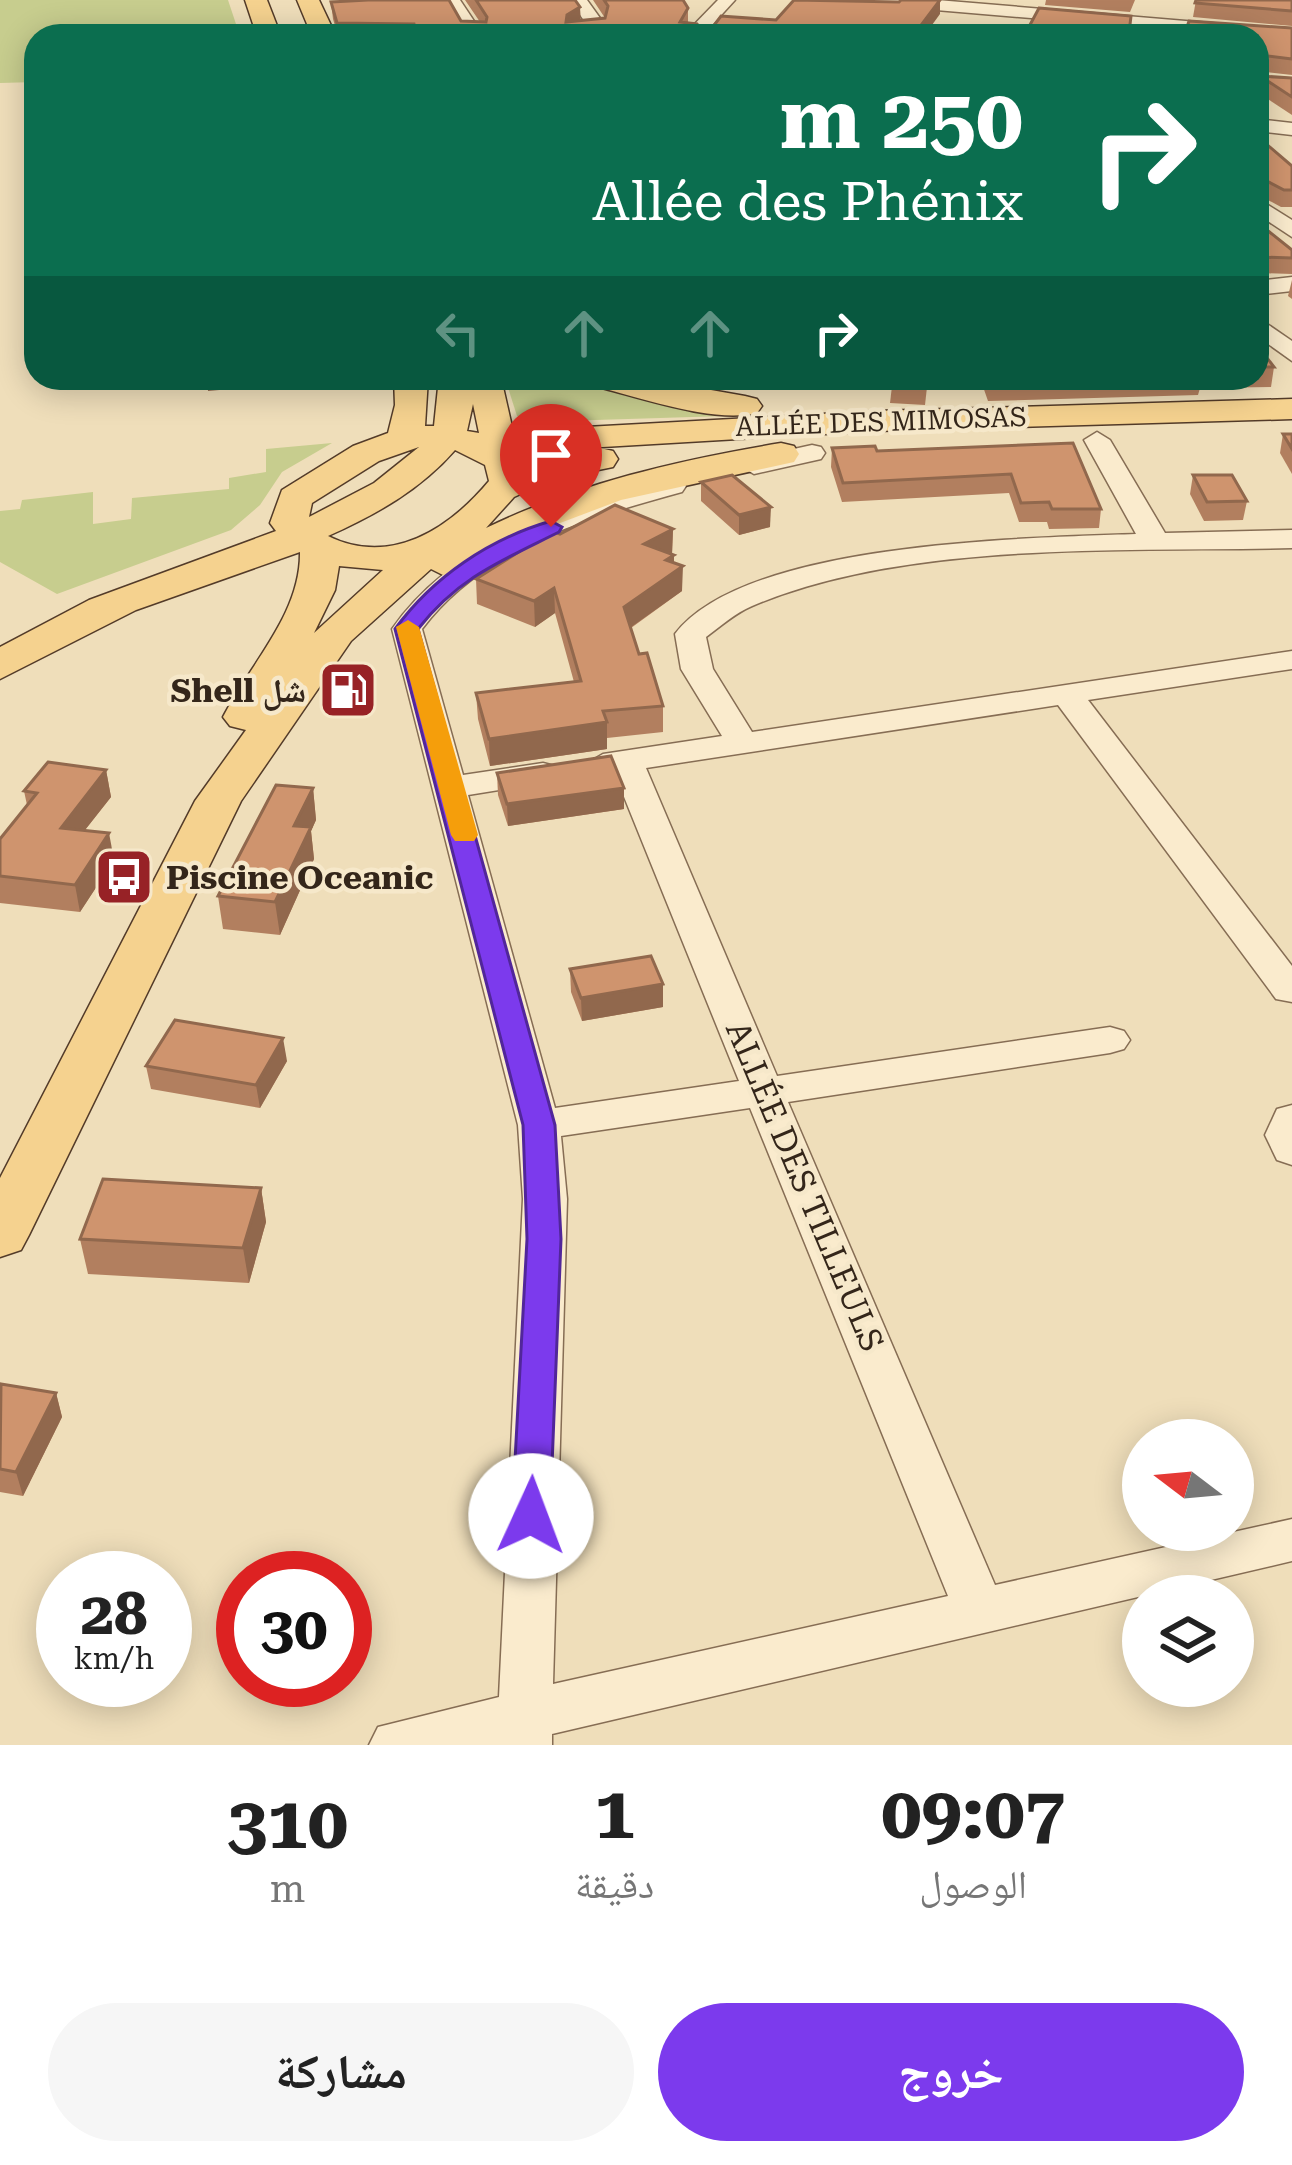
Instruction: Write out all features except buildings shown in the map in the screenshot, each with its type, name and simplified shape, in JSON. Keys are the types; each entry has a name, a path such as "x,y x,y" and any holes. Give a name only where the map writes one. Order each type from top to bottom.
{"main road":[{"path":"411,390 412,405 463,450"},
{"path":"438,390 463,450"},
{"path":"456,390 455,416 463,450"},
{"path":"0,638 68,605 302,535 374,557 445,542 480,390"},
{"path":"651,390 874,421"},
{"name":"ALLÉE DES MIMOSAS","path":"463,450 874,421 1292,409"},
{"name":"ALLÉE DES MIMOSAS","path":"463,450 544,470 599,459 1292,434"},
{"path":"218,801 252,700 316,590 322,564 302,535 295,498 364,450 463,450"},
{"path":"324,648 368,626 437,572 524,523 660,476 797,453"},
{"path":"0,666 105,608 302,535"},
{"path":"0,1235 218,801 324,648 356,611 433,547"}],"street":[{"path":"877,0 1030,7 1124,24"},
{"path":"852,5 1026,24"},
{"path":"1269,334 1292,354"},
{"path":"1096,440 1157,545"},
{"path":"525,1732 543,1279 539,1125 406,629 437,590 493,553 622,500 797,453"},
{"path":"742,742 697,669 690,649 690,634 702,620 738,598 827,570 899,558 1292,539"},
{"path":"452,787 1292,660"},
{"path":"1068,696 1290,990"},
{"name":"ALLÉE DES TILLEULS","path":"626,760 981,1613"},
{"path":"539,1125 1110,1040"},
{"path":"1292,1119 1286,1135 1292,1150"},
{"path":"397,1745 525,1732 981,1613 1292,1540"}],"green space":[{"path":"0,0 228,0 236,24 24,24 24,82 0,83"},
{"path":"509,390 625,390 725,416 531,422 517,416"},
{"path":"332,443 282,472 260,505 231,530 57,594 0,562 0,511 20,509 22,500 93,492 93,524 131,519 132,498 229,489 229,478 266,472 266,449"}],"slow traffic":[{"path":"408,627 464,835"}],"place":[{"name":"Shell شل","path":"348,690"},
{"name":"Piscine Oceanic","path":"124,877"}],"route":[{"path":"531,1516 544,1239 539,1125 406,629 437,590 463,571 551,527"}]}
